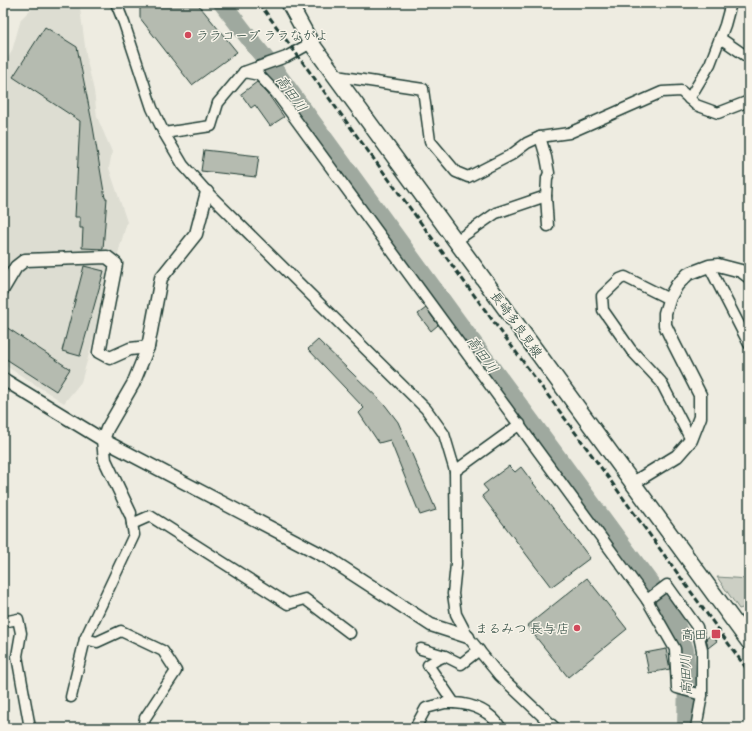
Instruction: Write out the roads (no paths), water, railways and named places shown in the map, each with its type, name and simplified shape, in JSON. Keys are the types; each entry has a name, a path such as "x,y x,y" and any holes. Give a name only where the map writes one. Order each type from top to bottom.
{"main road":[{"name":"長崎多良見線","path":"295,6 311,43 749,642"}],"street":[{"path":"116,3 152,108 164,133 184,166 207,192 426,409 444,434 455,471 456,564 453,594 456,614 468,638 499,675 555,728"},
{"path":"689,99 710,64 731,3"},
{"path":"720,38 749,58"},
{"path":"164,133 211,126 218,103 249,70 281,58 311,43"},
{"path":"249,70 259,76 277,94 520,424 647,600 674,649 677,688 702,695"},
{"path":"336,76 423,89 430,141 456,172 468,177 511,155 527,143 540,137 569,133 662,92 681,91 696,105 718,113 749,101"},
{"path":"540,137 549,173 547,178 546,196 548,226"},
{"path":"71,697 85,639 134,535 131,518 105,460 103,440 107,429 134,384 148,347 161,278 196,234 207,192"},
{"path":"456,241 496,213 546,196"},
{"path":"3,289 16,267 25,260 107,257 116,264 99,352 110,358 130,349 148,347"},
{"path":"633,484 677,456 691,440 700,417 700,395 666,325 665,313 669,299 677,285 688,274 709,266 718,265 741,271 749,277"},
{"path":"709,266 749,344"},
{"path":"669,299 625,277 620,279 602,296 603,310 631,350 661,382 691,440"},
{"path":"3,379 103,440 328,558 432,625 468,638"},
{"path":"455,471 520,424"},
{"path":"131,518 150,516 288,604 305,599 350,633"},
{"path":"647,600 667,585 697,627 702,650 702,695 696,728"},
{"path":"3,622 18,619 21,633 17,656 30,728"},
{"path":"85,639 97,642 120,631 163,651 176,671 145,718 143,728"},
{"path":"421,649 445,656 461,664 479,650"},
{"path":"445,656 428,666 454,703"},
{"path":"415,728 426,708 445,703 473,705 487,711 501,728"}],"waterway":[{"name":"高田川","path":"222,3 276,72 667,606 676,623 685,650 687,678 686,728"}],"railway":[{"path":"259,3 605,473 749,672"}],"place":[{"name":"ララコープ ララながよ","path":"188,35"},
{"name":"まるみつ 長与店","path":"577,628"},
{"name":"高田","path":"716,634"}]}
